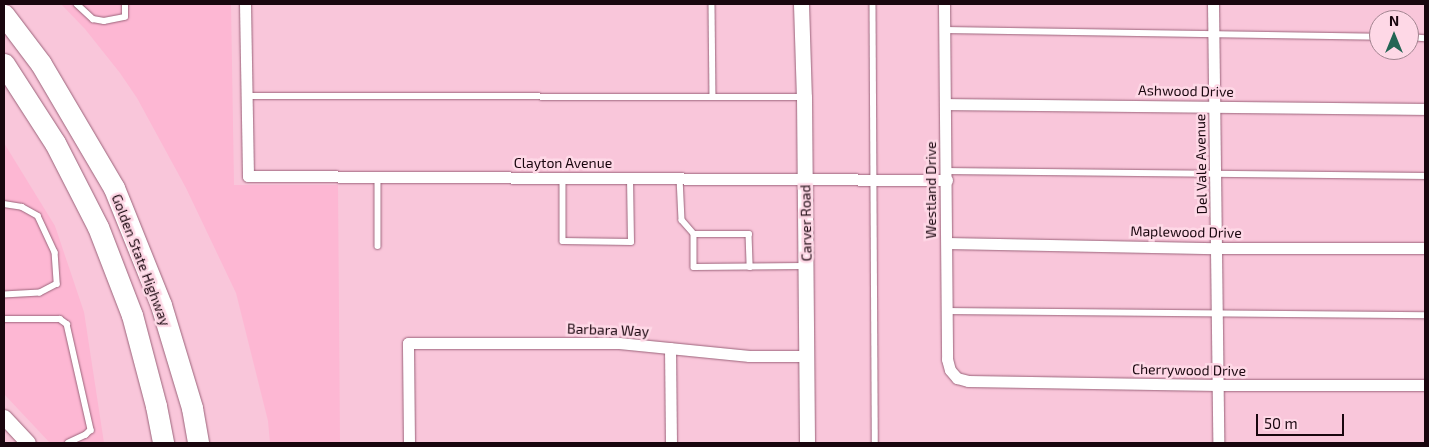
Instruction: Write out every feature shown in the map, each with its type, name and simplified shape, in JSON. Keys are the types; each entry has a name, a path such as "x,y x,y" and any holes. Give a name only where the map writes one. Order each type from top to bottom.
{"highway":[{"name":"Golden State Highway","path":"6,17 41,64 91,145 118,196 161,305 192,408 198,443"},
{"name":"Golden State Highway","path":"4,64 31,103 78,185 116,271 145,360 163,443"},
{"path":"4,76 31,103"}],"street":[{"path":"245,4 246,102"},
{"name":"Carver Road","path":"801,4 804,97 808,443"},
{"name":"Westland Drive","path":"944,4 947,176 947,359 954,374"},
{"name":"Del Vale Avenue","path":"1213,4 1218,443"},
{"name":"Clayton Avenue","path":"246,102 248,176 872,180 947,176"},
{"name":"Ashwood Drive","path":"946,104 1425,109"},
{"name":"Maplewood Drive","path":"947,243 1216,248 1425,248"},
{"name":"Barbara Way","path":"409,443 408,343 619,343 750,356 807,356"},
{"path":"670,348 671,443"},
{"name":"Cherrywood Drive","path":"954,374 968,381 1217,386 1425,385"},
{"path":"4,417 28,443"}],"lane":[{"path":"77,4 93,19 104,20 125,17 125,4"},
{"path":"712,4 713,97"},
{"path":"873,4 872,180 875,443"},
{"path":"945,30 1369,36"},
{"path":"246,102 804,97"},
{"path":"947,176 1216,174 1425,176"},
{"path":"378,177 378,246"},
{"path":"563,178 563,241 631,242 630,178"},
{"path":"680,178 682,220 694,234 694,267 806,266"},
{"path":"4,204 22,207 38,216 55,252 57,284 40,293 4,295"},
{"path":"694,234 749,234 750,267"},
{"path":"947,311 1425,315"},
{"path":"4,319 60,319 67,324 91,430 86,436 69,443"}],"shaded area":[{"path":"61,4 231,4 234,185 338,185 340,443 270,443 268,421 236,293 186,188 137,98 85,29"},
{"path":"4,143 55,226 84,312 104,443 50,443 4,394"}]}
